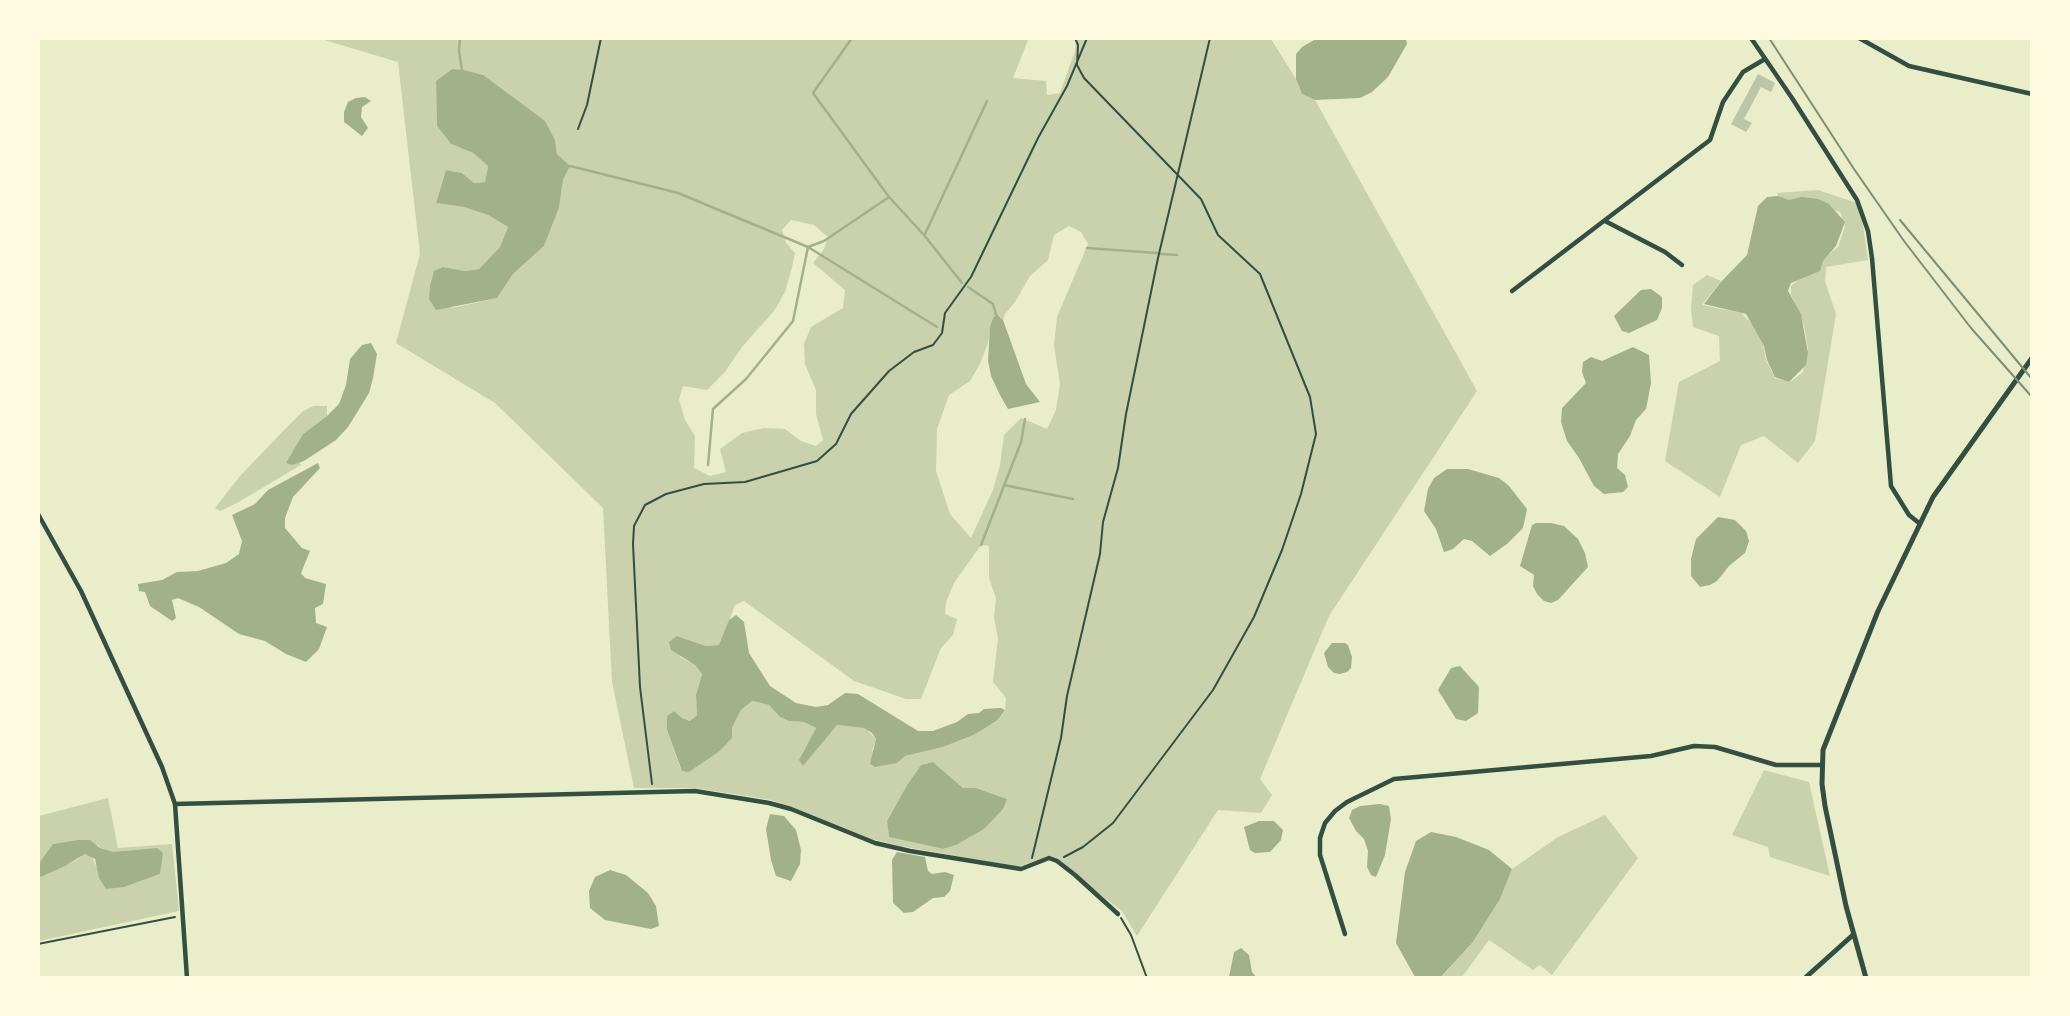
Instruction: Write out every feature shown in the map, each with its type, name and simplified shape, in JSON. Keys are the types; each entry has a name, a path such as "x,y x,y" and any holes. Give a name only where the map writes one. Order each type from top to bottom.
{"street":[{"path":"1751,38 1857,200 1868,231 1891,486 1909,515 1919,523"},
{"path":"1859,38 1909,66 2032,94"},
{"path":"1512,291 1710,140 1723,102 1742,72 1765,59"},
{"path":"1605,221 1665,252 1682,265"},
{"path":"1866,978 1825,806 1821,765 1830,730 1878,611 1919,523 1945,478 2031,358"},
{"path":"38,514 81,591 162,767 175,804 187,978"},
{"path":"1345,934 1320,855 1320,838 1325,822 1347,802 1394,779 1651,756 1694,746 1715,747 1776,765 1821,765"},
{"path":"175,804 695,791 791,809 875,843 1021,869 1049,858 1057,861 1118,914"},
{"path":"1805,978 1854,934"}],"path":[{"path":"578,129 587,105 601,38"},
{"path":"1057,861 1083,847 1113,823 1213,690 1254,617 1282,550 1301,494 1316,434 1310,397 1260,274 1218,235 1201,199 1084,78 1077,65 1075,38"},
{"path":"653,792 640,687 633,544 634,526 645,505 666,494 704,484 745,482 817,461 836,444 851,414 889,371 914,352 933,345 942,333 945,313 971,277 1038,138 1077,65 1087,38"},
{"path":"1029,866 1061,738 1067,696 1100,554 1103,522 1118,468 1126,414 1177,175 1210,38"},
{"path":"1118,914 1131,935 1147,978"},
{"path":"38,944 182,915"}],"shaded area":[{"path":"321,39 1028,40 1013,78 1046,81 1047,95 1060,93 1075,51 1076,39 1271,39 1296,79 1302,94 1315,100 1477,391 1329,616 1260,779 1272,795 1261,813 1218,810 1137,936 1122,911 1049,856 1018,867 867,838 771,800 695,788 634,788 612,682 603,508 495,403 396,343 420,254 398,62","holes":["452,69 483,76 544,121 555,140 557,154 569,167 563,180 559,208 544,246 513,274 497,298 452,308 443,267 465,271 479,269 500,247 508,227 488,215 464,207 436,203 446,170 462,173 474,183 485,182 488,166 473,153 451,144 437,126 436,81","791,220 814,225 828,237 824,249 813,263 845,290 843,308 811,327 804,344 805,364 816,390 816,414 823,440 816,446 801,441 785,429 764,428 742,433 720,449 726,472 710,476 694,468 695,436 685,420 679,399 683,386 707,390 774,311 785,292 795,253 786,243 782,230","1069,226 1081,232 1088,244 1057,317 1054,345 1060,384 1056,410 1047,429 1021,418 1004,435 993,490 971,538 950,514 936,471 937,429 949,395 970,381 981,362 993,318 999,315 1003,320 1030,276 1048,260 1054,235","981,545 989,546 989,578 996,598 994,618 998,638 993,682 1006,698 1005,710 997,722 943,747 905,756 897,763 872,751 876,739 865,728 837,725 802,754 816,728 804,722 789,721 780,717 769,705 752,701 741,710 732,728 732,738 720,751 689,772 680,767 667,730 668,716 674,711 690,721 697,715 696,695 702,674 695,665 680,657 678,636 706,646 720,645 735,605 744,601 854,681 906,699 921,699 941,648 953,635 957,619 945,614 946,602 954,583","933,762 963,788 976,788 1007,799 956,845 943,849 889,837 887,821 921,765"]},
{"path":"1316,39 1406,39 1407,44 1388,77 1372,92 1360,98 1315,100 1302,94 1296,79 1296,54"},
{"path":"452,69 483,75 545,121 555,140 557,154 570,166 563,180 559,208 544,246 513,274 497,298 436,310 429,299 434,271 443,267 465,271 479,269 500,247 508,227 488,215 464,207 436,203 446,170 462,173 474,183 485,182 488,166 473,153 451,144 437,126 436,81"},
{"path":"365,97 371,101 362,107 361,117 368,128 362,136 344,122 344,112 348,102"},
{"path":"1818,190 1860,204 1868,260 1826,267 1825,281 1836,314 1815,441 1798,463 1764,436 1741,445 1720,497 1665,461 1679,382 1720,361 1719,336 1693,327 1693,285 1707,275 1721,281 1702,305 1741,313 1753,325 1763,344 1766,360 1775,378 1790,382 1803,372 1808,349 1804,325 1791,295 1791,286 1838,247 1845,226 1840,212 1802,198 1781,203 1777,193"},
{"path":"1778,196 1789,200 1802,197 1818,199 1829,204 1845,222 1836,246 1823,261 1820,271 1791,283 1788,291 1801,314 1808,353 1806,365 1789,382 1775,377 1764,346 1746,314 1704,304 1747,255 1758,206 1767,197"},
{"path":"1651,289 1662,297 1662,308 1657,320 1629,333 1622,331 1614,316 1641,290"},
{"path":"997,314 1003,320 1026,384 1040,402 1008,409 1000,395 991,376 988,361 990,327"},
{"path":"371,343 377,354 369,393 348,427 336,440 304,461 292,465 286,463 303,434 339,404 346,385 350,359 362,345"},
{"path":"1633,347 1649,355 1651,383 1646,409 1636,420 1630,436 1618,454 1617,468 1625,475 1628,487 1623,492 1604,494 1594,486 1567,441 1561,422 1562,408 1586,383 1582,372 1583,362 1591,357 1602,361"},
{"path":"314,406 327,406 327,416 303,434 287,463 292,465 299,462 301,465 237,503 220,511 215,508 240,476 288,426 303,411"},
{"path":"318,463 320,468 293,497 285,518 285,528 302,548 310,551 301,573 305,578 326,584 323,604 315,608 316,623 327,627 319,649 306,662 265,641 239,634 199,607 178,598 172,600 176,618 172,621 150,606 145,592 139,591 138,584 162,580 177,572 198,571 226,563 239,554 242,541 232,515 255,504 268,490"},
{"path":"1447,469 1468,469 1499,478 1527,509 1523,528 1490,556 1472,541 1464,539 1453,549 1444,552 1436,529 1424,511 1428,489 1434,478"},
{"path":"1718,517 1735,520 1746,531 1749,541 1745,553 1729,566 1717,581 1700,587 1691,576 1691,559 1696,539"},
{"path":"1536,523 1564,526 1578,539 1588,567 1558,600 1551,603 1544,601 1537,594 1533,586 1534,575 1520,566 1532,525"},
{"path":"736,615 744,622 749,653 770,686 796,703 816,707 828,705 845,693 858,694 918,731 933,731 984,709 1005,710 997,721 973,735 943,747 905,756 897,763 875,767 870,764 876,739 872,733 864,728 837,725 803,766 799,760 816,728 804,722 789,721 780,717 769,705 752,701 741,710 732,728 732,738 720,751 689,772 682,771 667,730 667,716 674,711 690,721 697,715 696,695 702,674 695,665 671,650 669,642 677,636 706,646 719,645 729,620"},
{"path":"1332,643 1348,645 1352,657 1351,668 1347,672 1334,673 1328,667 1324,653"},
{"path":"1460,666 1479,687 1478,713 1466,721 1456,719 1438,690 1451,668"},
{"path":"933,762 963,788 976,788 1007,799 1003,809 984,829 956,845 943,849 889,837 887,821 921,765"},
{"path":"1764,770 1809,782 1830,876 1770,857 1768,847 1732,835"},
{"path":"108,798 118,848 172,844 179,911 39,941 39,876 85,854 92,857 97,868 138,882 160,874 98,845 77,840 53,844 39,868 39,816"},
{"path":"1360,806 1389,806 1391,819 1385,855 1376,877 1371,875 1367,867 1368,851 1364,839 1349,818 1352,810"},
{"path":"770,814 784,816 796,830 801,850 800,864 791,881 776,876 766,829"},
{"path":"1605,815 1638,858 1552,975 1540,965 1533,970 1489,940 1462,977 1441,978 1473,942 1500,899 1512,869 1558,837"},
{"path":"1259,821 1274,821 1283,830 1281,840 1270,852 1255,853 1250,850 1244,827"},
{"path":"1431,832 1456,837 1489,850 1512,869 1500,899 1473,942 1441,977 1415,977 1396,943 1405,872 1416,841"},
{"path":"90,840 100,848 114,852 157,848 163,853 160,874 124,887 106,889 99,878 95,859 85,854 65,866 39,876 40,862 53,844"},
{"path":"897,852 925,857 928,871 932,874 945,872 954,875 950,891 944,897 933,898 913,912 904,913 893,903 892,860"},
{"path":"610,870 626,875 648,893 656,906 659,926 651,929 605,920 590,908 589,891 595,877"},
{"path":"1241,948 1249,955 1252,972 1256,977 1229,977 1234,952"}],"building":[{"path":"1758,74 1775,83 1771,92 1761,87 1744,119 1752,123 1746,132 1731,124"}],"waterway":[{"path":"460,38 462,70"},
{"path":"852,38 813,93 889,197"},
{"path":"925,234 987,101"},
{"path":"570,166 678,193 808,247 937,327"},
{"path":"708,465 713,409 746,379 793,321 808,247 824,241 889,197 962,283"},
{"path":"1087,248 1157,253"},
{"path":"1161,254 1177,255"},
{"path":"968,287 993,304 996,315"},
{"path":"981,545 1021,442 1025,419"},
{"path":"1004,485 1073,499"}],"tram line":[{"path":"1769,38 1904,241 1971,328 2032,397"},
{"path":"1900,220 2032,379"}]}
